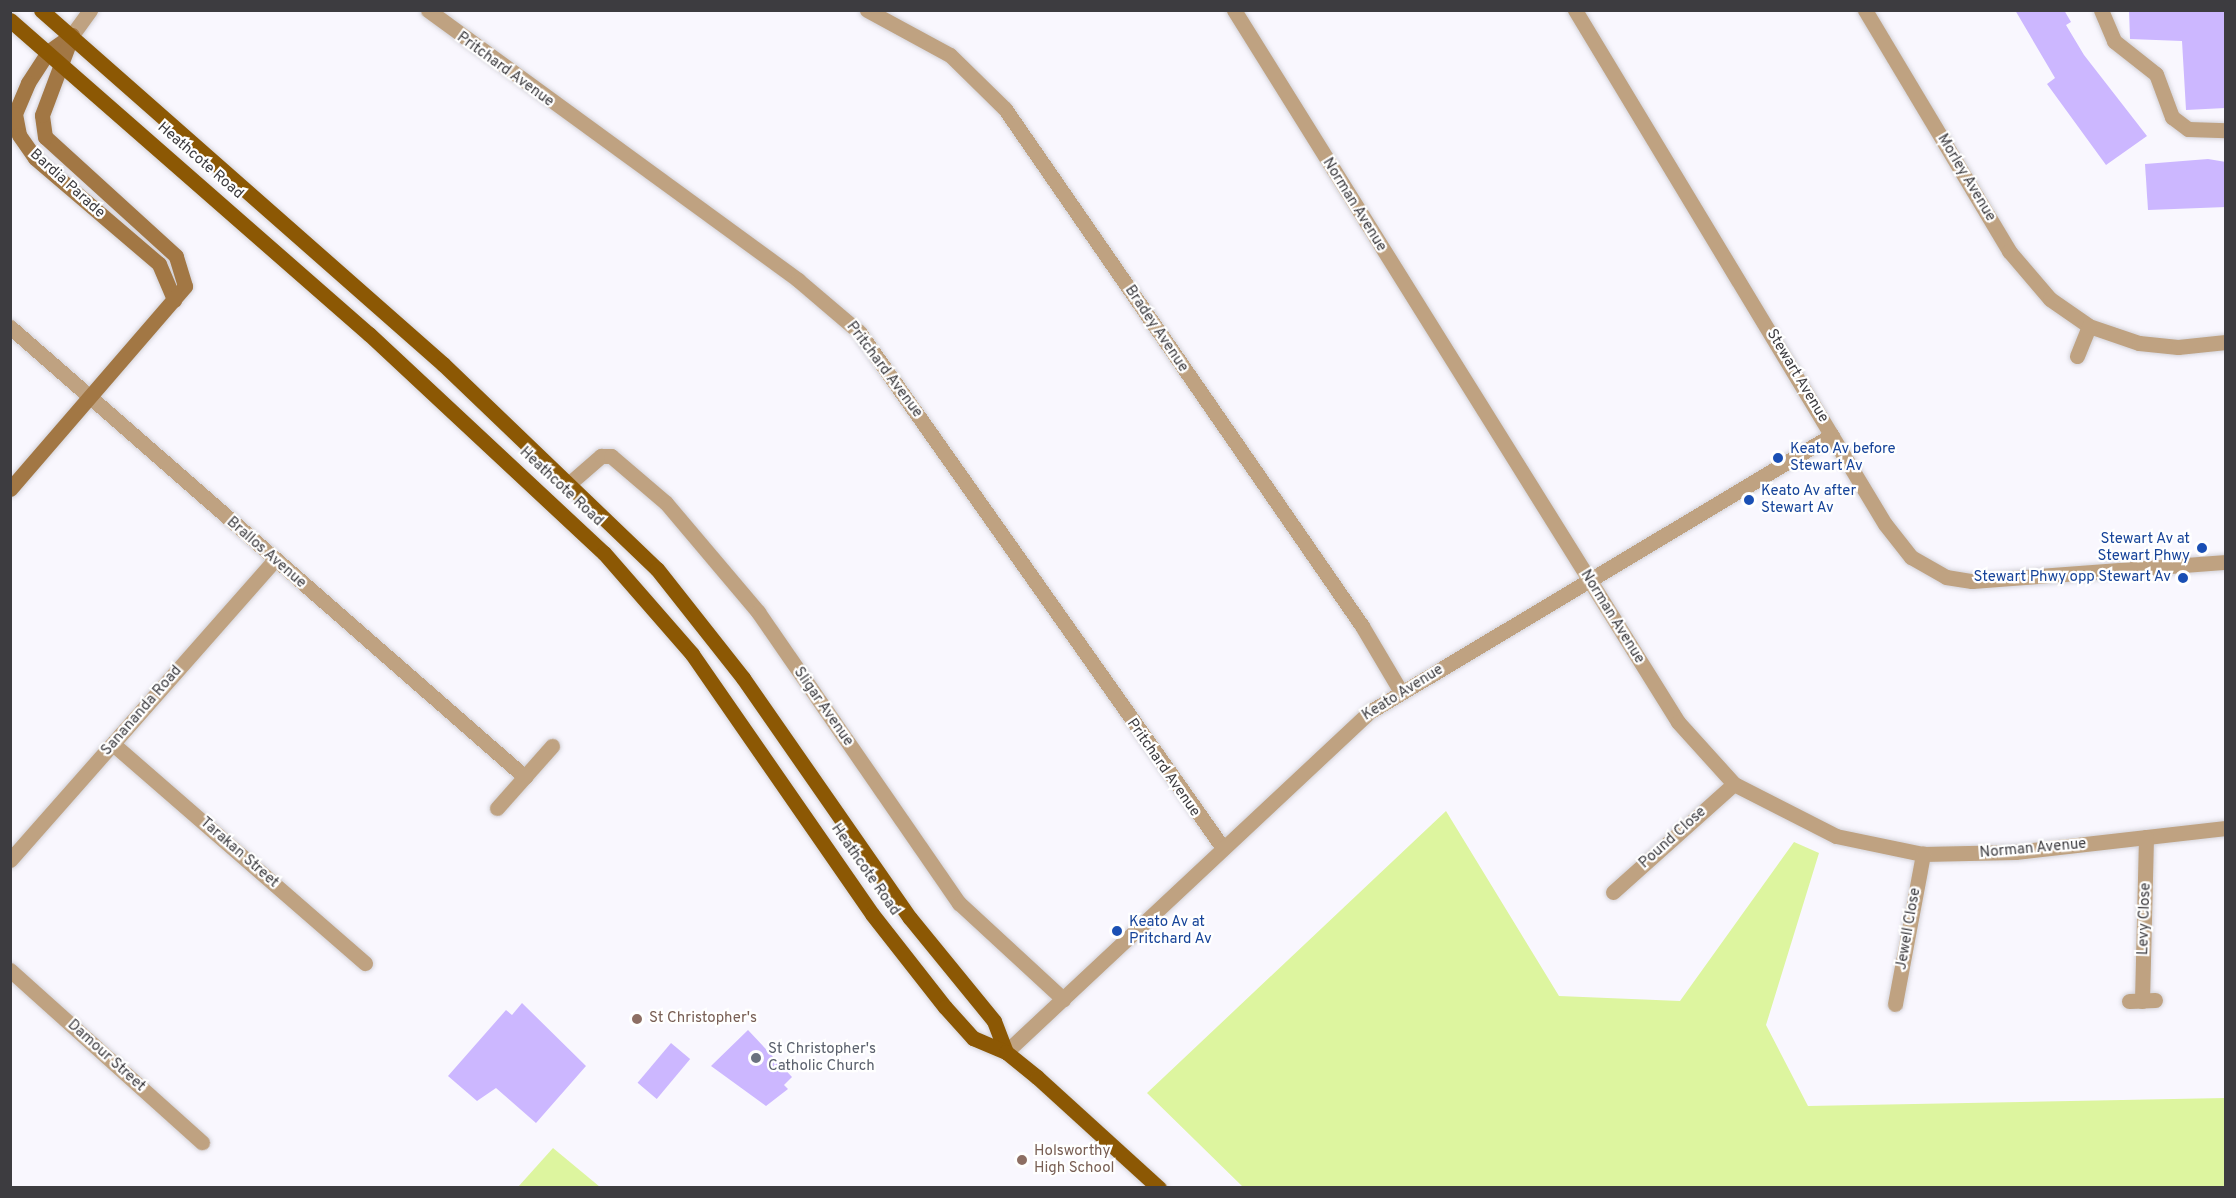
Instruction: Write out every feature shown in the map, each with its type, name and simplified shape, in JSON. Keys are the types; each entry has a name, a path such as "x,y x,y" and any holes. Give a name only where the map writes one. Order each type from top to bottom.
{"main road":[{"name":"Heathcote Road","path":"40,10 72,35 571,482 705,626 910,918 994,1021 1006,1052"},
{"name":"Heathcote Road","path":"10,20 369,334 604,553 698,663 927,986 973,1038 1006,1052 1160,1188"}],"street":[{"path":"48,52 72,35 90,10"},
{"name":"Pritchard Avenue","path":"428,10 798,280 859,332 1223,848"},
{"name":"Bradey Avenue","path":"867,10 950,55 1005,109 1362,627 1401,692"},
{"name":"Norman Avenue","path":"1234,10 1678,722 1734,784 1836,836 1923,854 2015,852 2226,828"},
{"name":"Stewart Avenue","path":"1575,10 1901,547 1946,577 1985,580 2226,562"},
{"name":"Morley Avenue","path":"1864,10 2021,269 2050,299 2089,326 2160,346 2226,342"},
{"path":"2101,10 2114,41 2156,74 2172,117 2188,129 2226,130"},
{"name":"Bardia Parade","path":"10,489 174,300 185,280 176,256 45,137 42,115 64,66 72,35"},
{"name":"Bardia Parade","path":"48,52 18,103 16,126 22,143 159,264 174,300"},
{"path":"2077,356 2089,326"},
{"name":"Brallos Avenue","path":"10,327 274,561 525,777"},
{"name":"Keato Avenue","path":"1006,1052 1359,721 1401,692 1832,435"},
{"name":"Sligar Avenue","path":"571,482 601,456 611,456 666,503 752,605 959,903 1063,999"},
{"name":"Sanananda Road","path":"10,860 274,561"},
{"name":"Tarakan Street","path":"113,744 365,963"},
{"path":"498,808 552,746"},
{"name":"Pound Close","path":"1613,892 1734,784"},
{"name":"Levy Close","path":"2142,1001 2146,837"},
{"name":"Jewell Close","path":"1895,1004 1923,854"},
{"name":"Damour Street","path":"10,970 202,1142"}],"green space":[{"path":"1446,811 1559,996 1680,1001 1794,842 1819,853 1766,1025 1808,1106 2225,1098 2225,1187 1243,1187 1147,1093"},
{"path":"553,1148 600,1187 518,1187"}],"building":[{"path":"2015,10 2064,10 2071,22 2066,25 2084,55 2147,136 2106,165 2047,84 2055,78"},
{"path":"2129,10 2226,10 2225,108 2186,110 2182,41 2130,39"},
{"path":"2208,159 2226,162 2226,207 2148,210 2145,164"},
{"path":"522,1003 586,1066 536,1123 496,1088 477,1101 448,1076 506,1010 512,1015"},
{"path":"748,1030 792,1077 784,1085 788,1089 766,1106 711,1066"},
{"path":"671,1043 690,1059 657,1099 638,1083"}],"place":[{"name":"Keato Av before Stewart Av","path":"1778,458"},
{"name":"Keato Av after Stewart Av","path":"1749,500"},
{"name":"Stewart Av at Stewart Phwy","path":"2202,548"},
{"name":"Stewart Phwy opp Stewart Av","path":"2183,578"},
{"name":"Keato Av at Pritchard Av","path":"1117,931"},
{"name":"St Christopher's","path":"637,1019"},
{"name":"St Christopher's Catholic Church","path":"756,1058"},
{"name":"Holsworthy High School","path":"1022,1160"}]}
